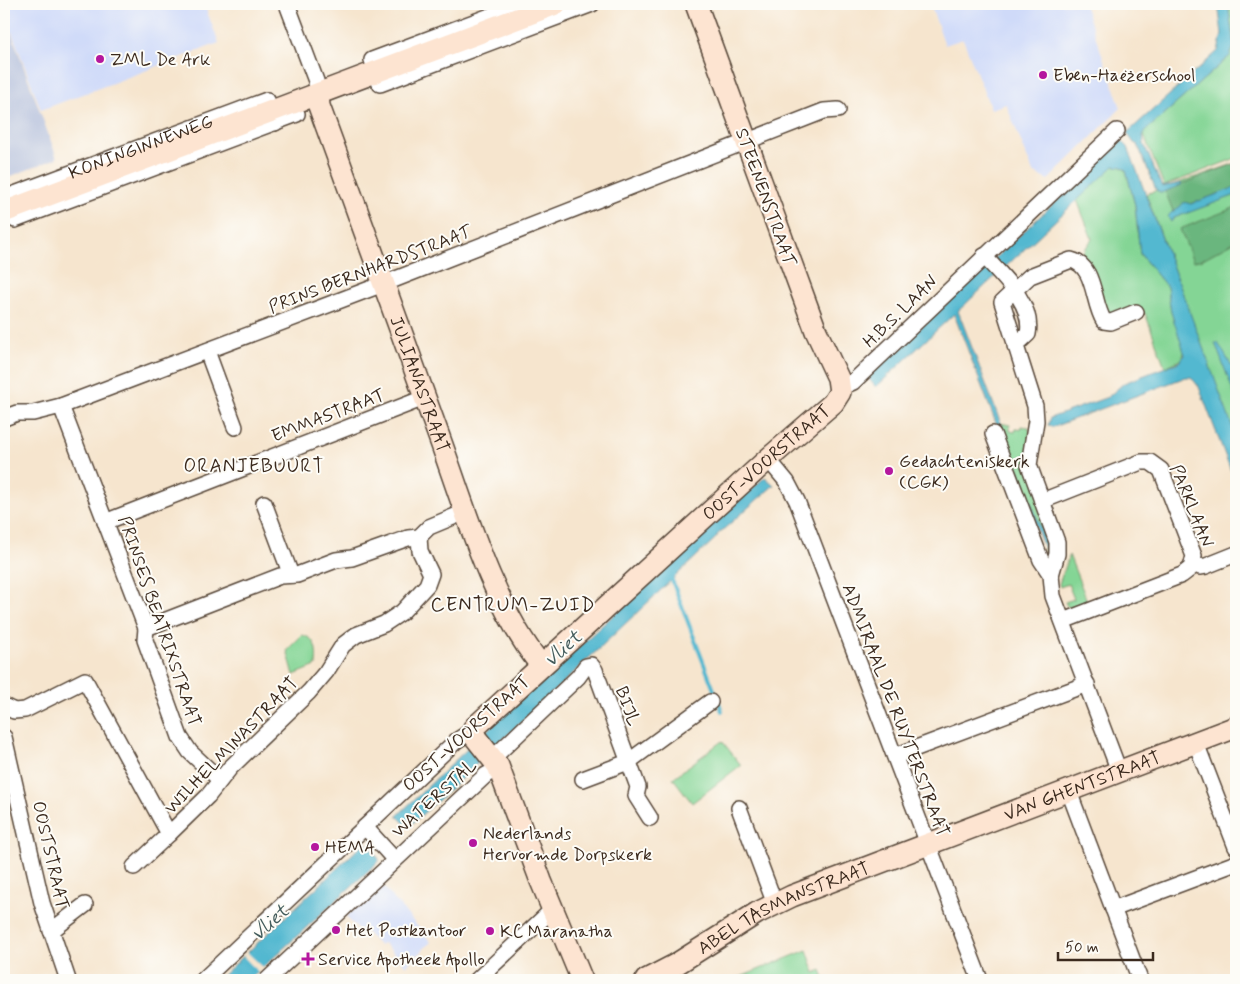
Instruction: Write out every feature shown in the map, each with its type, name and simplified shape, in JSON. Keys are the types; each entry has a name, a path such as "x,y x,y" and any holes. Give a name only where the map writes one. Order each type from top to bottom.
{"street":[{"path":"287,4 316,81 318,94"},
{"path":"522,4 372,60 380,84 592,4"},
{"name":"KONINGINNEWEG","path":"7,207 318,94 556,4"},
{"name":"STEENENSTRAAT","path":"696,4 816,331 840,388"},
{"name":"JULIANASTRAAT","path":"318,94 319,106 465,512 508,613 526,646 541,665"},
{"name":"PRINS BERNHARDSTRAAT","path":"4,418 17,413 34,414 61,406 384,284 747,143 824,111 838,110"},
{"name":"KONINGINNEWEG","path":"271,111 297,114"},
{"name":"H.B.S. LAAN","path":"840,388 853,382 1117,131"},
{"path":"985,258 1014,290"},
{"path":"1119,770 1052,591 1051,575 1057,554 1057,542 1029,465 1036,410 1002,304 1004,298 1030,276 1062,262 1073,261 1080,265 1086,273 1104,321 1111,322 1136,312"},
{"path":"207,351 235,427"},
{"name":"OOST-VOORSTRAAT","path":"486,750 480,721 541,665 572,640 768,459 833,403 839,395 840,388"},
{"name":"EMMASTRAAT","path":"106,522 424,398"},
{"name":"PRINSES BEATRIXSTRAAT","path":"61,406 146,628 145,640 180,737 190,752 220,780"},
{"path":"993,434 1041,560 1051,575"},
{"name":"ADMIRAAL DE RUYTERSTRAAT","path":"768,459 787,482 797,501 980,980"},
{"name":"PARKLAAN","path":"1042,501 1140,462 1150,462 1163,473 1194,553 1194,563 1182,575 1063,621"},
{"path":"264,503 291,575"},
{"path":"146,628 280,576 301,574 336,560 352,558 408,538 419,537 429,527 465,512"},
{"name":"WILHELMINASTRAAT","path":"5,711 25,710 85,680 169,834 208,796 220,780 309,692 326,672 343,644 356,635 395,617 427,585 431,574 420,551 419,537"},
{"name":"PARKLAAN","path":"1194,563 1200,567 1206,566 1236,554"},
{"name":"BIJL","path":"486,750 590,664 595,670 638,787 636,796 650,818"},
{"path":"895,756 1087,684"},
{"name":"BIJL","path":"628,762 710,702"},
{"name":"VAN GHENTSTRAAT","path":"927,844 1068,789 1236,727"},
{"name":"OOSTSTRAAT","path":"4,737 51,931 68,980"},
{"name":"OOST-VOORSTRAAT","path":"202,980 456,740 486,750"},
{"path":"1196,743 1236,846"},
{"path":"486,750 582,980"},
{"name":"WATERSTAL","path":"267,980 394,859 486,775 486,750"},
{"path":"583,779 628,762"},
{"path":"1068,789 1140,980"},
{"path":"739,808 775,904"},
{"path":"365,827 394,859"},
{"path":"134,867 169,834"},
{"name":"ABEL TASMANSTRAAT","path":"646,980 668,970 757,913 775,904 927,844"},
{"path":"1113,909 1236,863"},
{"path":"51,931 86,905"},
{"path":"477,980 553,909"}],"shaded area":[{"name":"ZML De Ark","path":"13,4 204,4 219,43 41,110 4,11 4,7"},
{"name":"Eben-Haëzerschool","path":"930,4 1084,4 1121,108 1048,180 1033,172 1006,104 991,109 963,39 945,45"},
{"path":"4,13 57,158 4,179"},
{"path":"381,884 431,942 406,966 384,943 380,946 366,932 363,934 346,917"}],"green space":[{"path":"1228,4 1236,4 1236,158 1164,186 1143,133 1230,56 1234,45"},
{"path":"1236,163 1236,439 1146,194"},
{"path":"1236,163 1236,187 1173,211 1165,191"},
{"path":"1118,165 1126,170 1135,205 1140,254 1167,287 1171,312 1185,350 1182,359 1165,367 1145,313 1101,328 1085,277 1073,266 1092,239 1077,200 1114,166"},
{"path":"1236,207 1236,241 1201,260 1193,261 1180,229"},
{"path":"1000,423 1010,425 1010,431 1015,432 1016,428 1021,429 1021,426 1029,427 1052,544 1048,565 1044,548 1048,546"},
{"path":"1069,555 1088,603 1073,609 1067,606 1065,602 1074,599 1068,584 1060,587 1059,584"},
{"path":"302,635 314,643 316,666 294,675 287,650"},
{"path":"722,741 741,765 692,803 673,778"},
{"path":"807,950 815,973 821,970 825,980 733,980"}],"water":[{"path":"1218,4 1228,4 1234,46 1230,56 1143,133 1144,144 1162,187 1181,183 1182,185 1161,193 1156,190 1138,145 1134,143 1127,133 1218,51 1222,34"},
{"path":"1120,139 1128,147 1236,436 1236,484 1199,387 1191,377 1186,377 1053,427 1048,425 1050,418 1108,397 1124,383 1179,362 1185,355 1171,312 1167,287 1140,254 1135,205 1126,170 1122,167 1114,166 958,311 1048,547 1044,548 954,314 876,387 867,377 1119,143"},
{"path":"1236,187 1236,195 1174,218 1171,222 1168,217 1184,202 1191,204"},
{"path":"1215,343 1218,343 1236,373 1236,399"},
{"path":"765,477 774,485 717,535 441,798 408,827 397,816 485,732"},
{"path":"367,844 379,859 378,862 249,980 218,980 362,845"}],"pier":[{"path":"247,952 264,968 259,973 243,956"}],"waterway":[{"path":"670,575 722,711"}],"place":[{"name":"ZML De Ark","path":"100,59"},
{"name":"Eben-Haëzerschool","path":"1043,75"},
{"name":"Gedachteniskerk (CGK)","path":"889,471"},
{"name":"Nederlands Hervormde Dorpskerk","path":"473,843"},
{"name":"HEMA","path":"315,847"},
{"name":"Het Postkantoor","path":"336,930"},
{"name":"KC Maranatha","path":"490,931"},
{"name":"Service Apotheek Apollo","path":"308,959"}],"district":[{"name":"ORANJEBUURT","path":"254,465"},
{"name":"CENTRUM-ZUID","path":"513,604"}],"water label":[{"name":"Vliet","path":"562,648"},
{"name":"Vliet","path":"269,922"}]}
